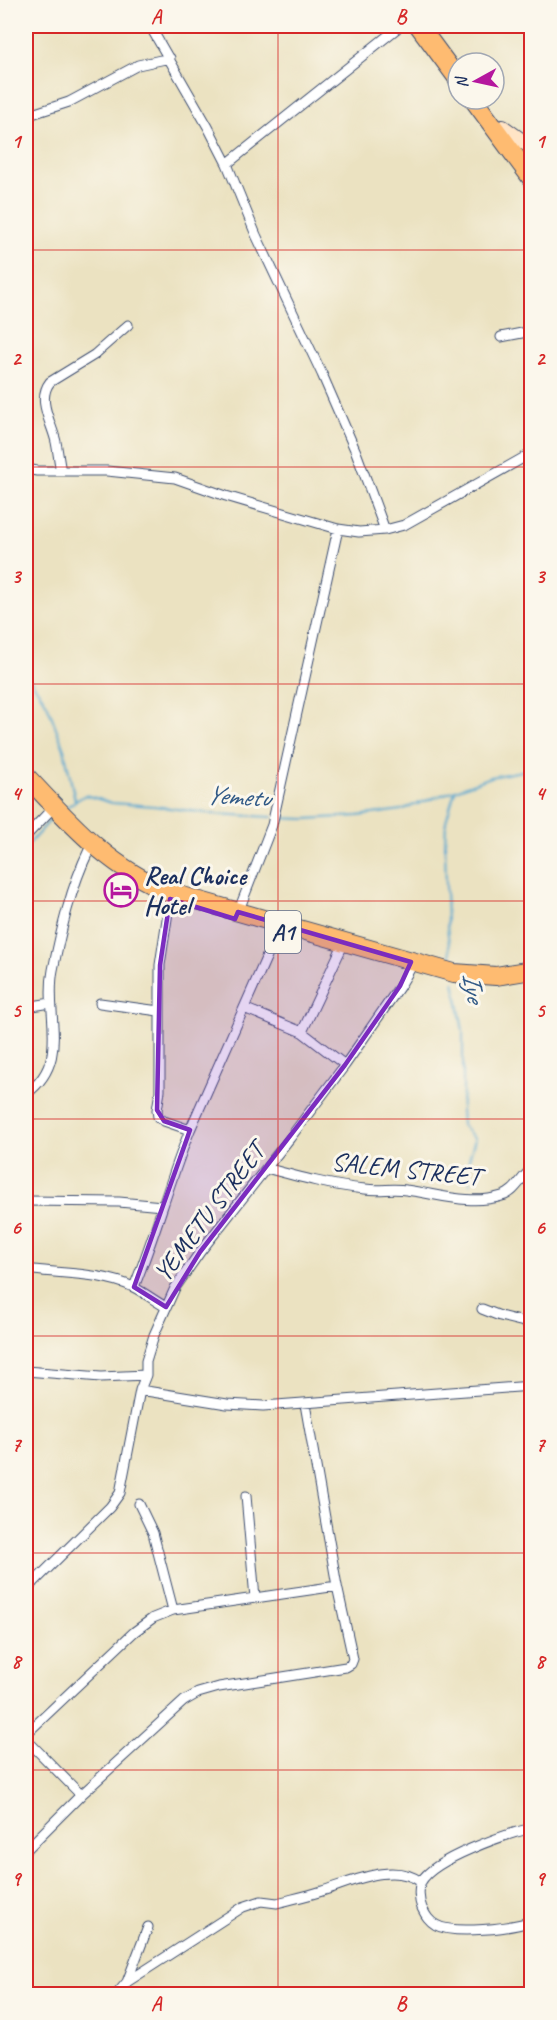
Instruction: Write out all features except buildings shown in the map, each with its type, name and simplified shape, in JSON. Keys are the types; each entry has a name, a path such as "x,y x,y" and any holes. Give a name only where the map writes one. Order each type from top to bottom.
{"highway":[{"path":"419,26 446,63"},
{"path":"429,26 448,51"},
{"path":"482,111 531,178"},
{"path":"492,111 531,165"},
{"name":"A1","path":"26,776 55,814 89,850 112,869 157,894 462,982 481,984 531,977"},
{"name":"A1","path":"26,788 104,854 143,880 172,893 278,931 341,950 410,966 481,976 531,970"}],"street":[{"path":"150,26 170,58 227,164 256,235 327,384 356,452 385,530"},
{"path":"227,164 400,26"},
{"path":"26,116 69,102 138,65 170,58"},
{"path":"503,127 531,148"},
{"path":"61,471 56,442 44,404 45,388 50,382 94,355 128,325"},
{"path":"501,337 531,331"},
{"path":"26,469 107,471 175,478 226,496 338,529 359,532 385,530 404,525 531,453"},
{"path":"237,916 272,825 338,529"},
{"path":"26,836 55,814"},
{"path":"26,1094 44,1078 55,1039 51,1003 53,971 76,880 89,850"},
{"path":"170,899 160,965 158,1117 190,1130"},
{"path":"134,1287 150,1248 162,1206 190,1130 278,931"},
{"path":"302,1032 341,950"},
{"name":"YEMETU STREET","path":"26,1590 110,1507 120,1493 140,1390 146,1375 146,1361 175,1288 200,1252 345,1065 400,986 410,966"},
{"path":"26,1007 51,1003"},
{"path":"100,1003 159,1011"},
{"path":"244,1008 302,1032 345,1065"},
{"name":"SALEM STREET","path":"266,1168 367,1190 404,1189 471,1200 505,1196 531,1169"},
{"path":"26,1201 119,1202 162,1206"},
{"path":"34,1270 99,1278 134,1287 166,1307"},
{"path":"482,1309 531,1324"},
{"path":"26,1371 101,1377 146,1375"},
{"path":"140,1390 244,1406 305,1404 425,1392 531,1386"},
{"path":"26,1850 81,1795 184,1701 198,1693 219,1687 346,1667 351,1664 353,1659 337,1586 305,1404"},
{"path":"246,1496 255,1598"},
{"path":"139,1504 153,1533 173,1610"},
{"path":"26,1734 134,1632 153,1618 173,1610 337,1586"},
{"path":"26,1739 81,1795"},
{"path":"531,1828 501,1836 460,1854 429,1873 421,1882 419,1901 426,1918 437,1926 460,1930 492,1928 531,1921"},
{"path":"127,1982 243,1907 261,1901 277,1903 379,1874 412,1876 421,1882"},
{"path":"117,1995 127,1982 148,1927"}],"highlighted area":[{"path":"170,899 235,919 238,912 411,962 400,986 345,1065 200,1252 166,1307 134,1287 190,1130 164,1121 157,1110 160,965"}],"waterway":[{"name":"Yemetu","path":"26,673 47,704 64,749 75,800"},
{"name":"Yemetu","path":"278,818 358,816 401,810 491,777 532,769"},
{"name":"Iye","path":"451,963 447,926 445,846 446,821 455,791"},
{"name":"Yemetu","path":"65,808 85,795 112,803 215,814 272,817"},
{"path":"26,847 53,817"},
{"name":"Iye","path":"454,981 463,1031 462,1125 475,1139 469,1159 470,1184"}],"place":[{"name":"Real Choice Hotel","path":"121,890"}]}
